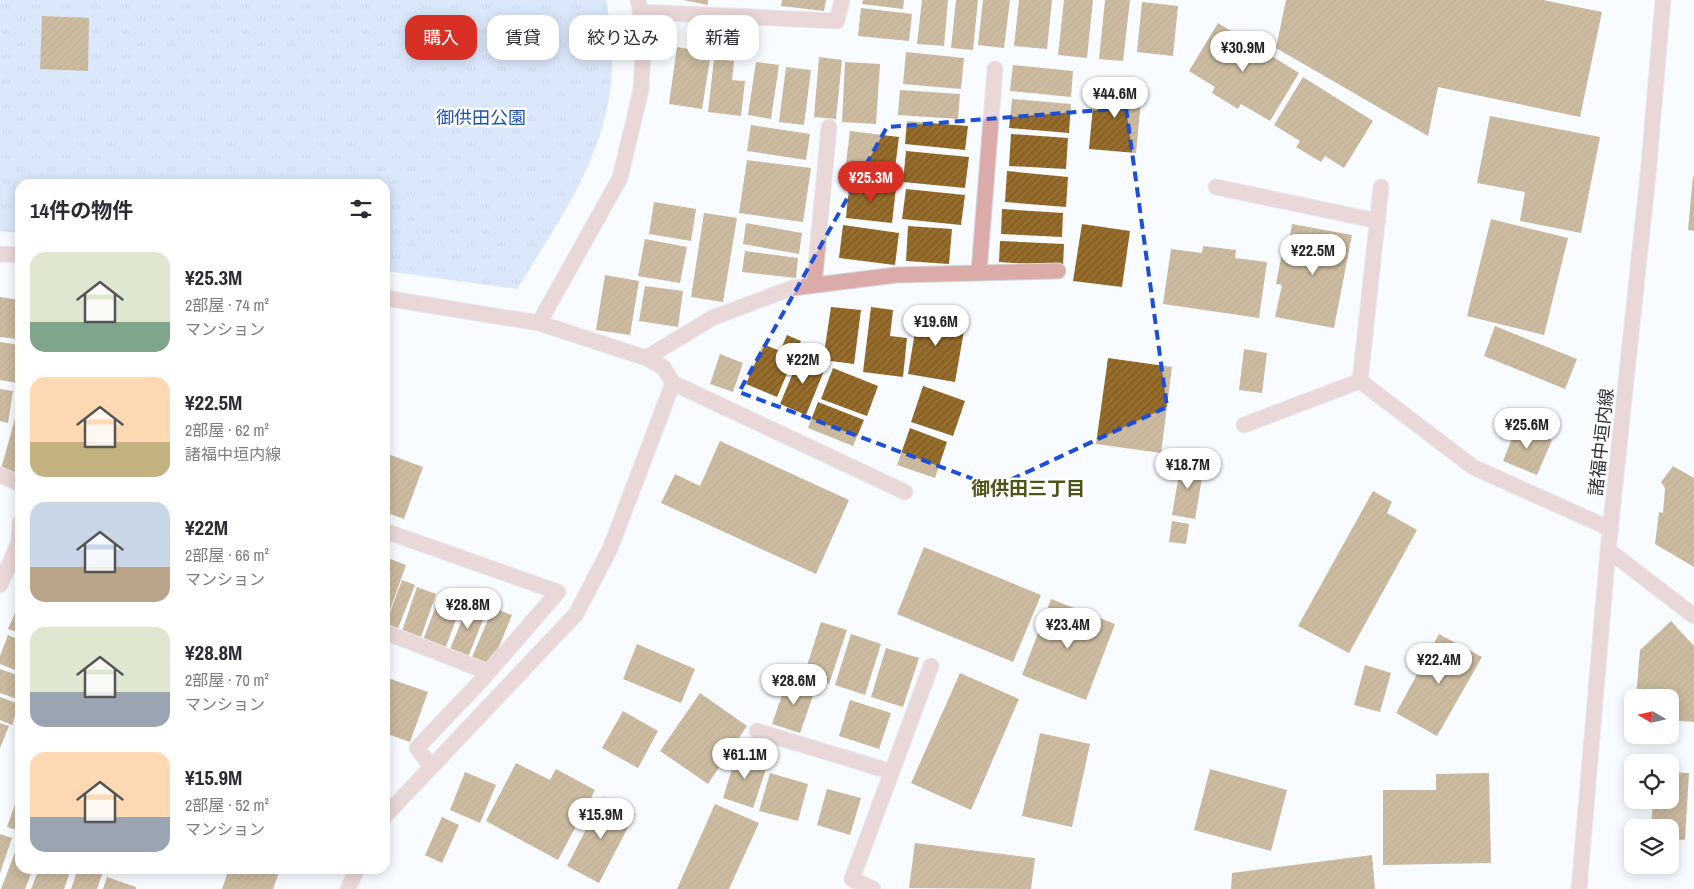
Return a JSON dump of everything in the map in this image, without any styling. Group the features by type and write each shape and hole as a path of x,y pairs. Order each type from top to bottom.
{"street":[{"path":"539,323 620,178 641,90 644,31 640,6 837,21 842,0"},
{"name":"諸福中垣内線","path":"1580,889 1608,550 1648,175 1663,0"},
{"path":"979,272 995,69"},
{"path":"814,285 829,127"},
{"path":"1216,187 1378,220"},
{"path":"1360,381 1381,187"},
{"path":"0,254 15,255"},
{"path":"646,358 712,318 792,288 896,275 1058,271"},
{"path":"390,299 539,323 646,358 663,367 673,383 905,492"},
{"path":"1360,381 1473,467 1611,529"},
{"path":"1244,425 1360,381"},
{"path":"390,809 576,614 610,549 673,383"},
{"path":"0,475 15,482"},
{"path":"390,533 558,592 488,672 417,748 431,766"},
{"path":"1608,550 1694,616"},
{"path":"0,585 15,551"},
{"path":"390,634 488,672"},
{"path":"874,889 852,879 931,666"},
{"path":"757,732 892,772"},
{"path":"348,889 355,874"}],"highlighted area":[{"path":"1126,108 1167,407 995,487 739,392 887,127"}],"green space":[{"name":"御供田公園","path":"0,0 606,0 608,15 569,15 569,60 612,60 611,83 605,119 578,187 517,289 390,272 390,179 15,179 15,232 0,231"}],"building":[{"path":"683,0 708,0 708,5"},
{"path":"782,0 826,0 824,11 781,6"},
{"path":"863,0 904,0 903,9 862,4"},
{"path":"922,0 948,0 944,46 917,44"},
{"path":"956,0 978,0 973,50 951,48"},
{"path":"983,0 1010,0 1004,48 978,45"},
{"path":"1019,0 1052,0 1047,49 1014,46"},
{"path":"1064,0 1093,0 1087,58 1058,55"},
{"path":"1105,0 1130,0 1123,61 1099,59"},
{"path":"1286,0 1543,0 1602,12 1580,117 1438,87 1428,136 1276,48"},
{"path":"1142,2 1178,6 1173,56 1137,52"},
{"path":"861,8 912,14 909,41 858,36"},
{"path":"42,16 89,18 88,71 40,69"},
{"path":"1218,23 1299,73 1270,121 1241,104 1238,109 1212,93 1215,87 1189,71"},
{"path":"677,47 687,49 687,60 710,60 702,109 669,104 675,60 677,60"},
{"path":"906,52 964,58 961,89 903,84"},
{"path":"819,57 842,60 836,119 814,117"},
{"path":"714,60 734,61 732,80 745,81 741,116 708,112"},
{"path":"756,62 779,65 771,119 748,115"},
{"path":"845,62 880,64 876,124 842,122"},
{"path":"1013,65 1073,71 1071,97 1010,91"},
{"path":"786,67 811,70 804,125 779,122"},
{"path":"1303,77 1373,121 1344,168 1325,156 1321,162 1296,147 1300,141 1274,125"},
{"path":"1095,85 1142,90 1136,153 1089,149"},
{"path":"900,90 960,94 958,119 898,115"},
{"path":"1012,99 1071,104 1069,133 1009,128"},
{"path":"1490,116 1600,137 1581,233 1520,221 1525,192 1477,183"},
{"path":"907,121 968,126 965,150 905,144"},
{"path":"751,125 810,134 806,160 747,151"},
{"path":"850,131 899,137 894,176 845,171"},
{"path":"1011,134 1068,138 1066,169 1009,166"},
{"path":"906,151 969,157 965,188 903,182"},
{"path":"747,160 811,168 803,222 739,213"},
{"path":"1007,171 1068,177 1066,207 1005,202"},
{"path":"1694,176 1694,231 1688,230"},
{"path":"849,184 896,188 892,223 846,218"},
{"path":"906,189 965,195 961,225 902,219"},
{"path":"654,202 696,209 691,241 649,234"},
{"path":"1002,209 1063,213 1062,237 1001,234"},
{"path":"704,213 737,218 723,302 691,297"},
{"path":"1491,219 1568,238 1544,335 1467,316"},
{"path":"746,223 802,233 799,254 743,244"},
{"path":"1082,224 1130,231 1122,287 1073,281"},
{"path":"1292,224 1352,235 1334,328 1275,317 1282,285 1276,284 1282,253 1287,254"},
{"path":"843,225 899,233 895,265 839,258"},
{"path":"908,226 952,229 949,264 906,261"},
{"path":"645,239 687,247 680,283 638,276"},
{"path":"1000,241 1064,244 1063,266 999,262"},
{"path":"1203,246 1236,250 1235,258 1267,262 1259,318 1163,304 1171,249 1202,253"},
{"path":"745,251 798,258 796,278 742,272"},
{"path":"605,275 639,281 630,335 596,330"},
{"path":"645,286 683,291 678,327 639,321"},
{"path":"0,297 15,299 15,339 0,337"},
{"path":"831,307 861,310 854,364 823,360"},
{"path":"871,307 893,310 890,336 907,338 903,377 863,372"},
{"path":"919,308 941,311 940,321 965,325 955,382 908,374"},
{"path":"1495,326 1577,359 1565,389 1484,356"},
{"path":"787,335 801,341 777,397 746,384 763,344 780,351"},
{"path":"0,342 15,344 15,382 0,380"},
{"path":"1244,349 1267,353 1262,393 1239,390"},
{"path":"720,354 743,363 733,392 710,384"},
{"path":"800,356 826,366 806,415 780,404"},
{"path":"1108,358 1172,367 1161,453 1096,444"},
{"path":"833,368 878,386 867,416 821,399"},
{"path":"923,386 965,401 953,436 911,422"},
{"path":"0,389 13,391 8,423 0,421"},
{"path":"818,402 864,420 853,446 808,428"},
{"path":"15,419 15,473 1,469"},
{"path":"1517,426 1552,440 1537,475 1503,461"},
{"path":"910,428 947,442 935,478 897,465"},
{"path":"720,441 849,500 816,574 661,503 675,474 700,486"},
{"path":"390,455 423,467 404,519 390,514"},
{"path":"1181,462 1204,466 1195,519 1172,515"},
{"path":"1673,466 1694,478 1694,567 1655,544 1659,512 1663,513 1665,488 1661,482"},
{"path":"1373,491 1392,502 1387,513 1417,530 1349,653 1298,626"},
{"path":"1172,521 1189,524 1186,544 1169,542"},
{"path":"924,547 1041,595 1013,662 897,614"},
{"path":"390,559 406,565 390,610"},
{"path":"402,580 415,585 397,631 390,628 390,612"},
{"path":"417,587 436,594 420,640 401,634"},
{"path":"441,593 463,601 445,649 423,640"},
{"path":"1051,599 1115,624 1086,700 1022,675"},
{"path":"469,603 487,610 468,657 450,649"},
{"path":"493,608 512,615 491,666 472,657"},
{"path":"15,613 15,631 8,629"},
{"path":"1671,621 1694,646 1694,722 1679,721 1679,689 1637,689 1640,650"},
{"path":"821,622 847,630 829,684 804,675"},
{"path":"851,634 881,644 865,695 835,685"},
{"path":"1439,634 1482,657 1437,736 1396,713"},
{"path":"8,635 15,638 15,670 0,664 0,656"},
{"path":"637,644 695,669 681,703 623,679"},
{"path":"886,648 919,658 903,707 871,697"},
{"path":"1365,665 1391,673 1380,712 1354,705"},
{"path":"0,669 15,674 15,698 0,693"},
{"path":"960,673 1019,699 971,810 911,783"},
{"path":"788,678 816,687 800,733 772,724"},
{"path":"390,679 428,692 410,742 390,735"},
{"path":"700,693 747,726 708,784 660,751"},
{"path":"0,697 15,703 15,716 12,725 0,720"},
{"path":"850,700 891,713 879,749 839,736"},
{"path":"623,711 658,731 638,768 602,748"},
{"path":"0,723 9,726 0,748"},
{"path":"1040,733 1090,744 1072,827 1022,816"},
{"path":"737,753 768,763 753,808 723,798"},
{"path":"516,763 550,780 556,769 595,790 558,860 486,821"},
{"path":"1210,769 1287,790 1271,851 1194,830"},
{"path":"465,772 496,785 480,823 450,810"},
{"path":"1679,772 1689,773 1685,840 1679,840 1679,819 1652,819 1652,809 1679,809"},
{"path":"770,773 808,784 798,821 759,811"},
{"path":"1489,773 1491,863 1383,865 1383,790 1436,790 1436,774"},
{"path":"827,789 861,798 850,835 817,825"},
{"path":"603,797 635,814 599,883 567,866"},
{"path":"15,804 15,829 7,827"},
{"path":"715,804 759,823 729,889 677,889"},
{"path":"442,817 459,825 442,863 425,855"},
{"path":"0,834 12,838 0,873"},
{"path":"915,843 1035,858 1031,889 909,888"},
{"path":"15,852 15,874 31,874 25,889 1,889"},
{"path":"1372,855 1375,889 1231,889 1232,873"},
{"path":"37,874 69,874 64,889 31,889"},
{"path":"76,874 102,874 97,889 71,889"},
{"path":"227,874 278,874 273,889 222,889"},
{"path":"107,877 136,887 136,889 103,889"}],"district":[{"name":"御供田三丁目","path":"1028,488"}]}
